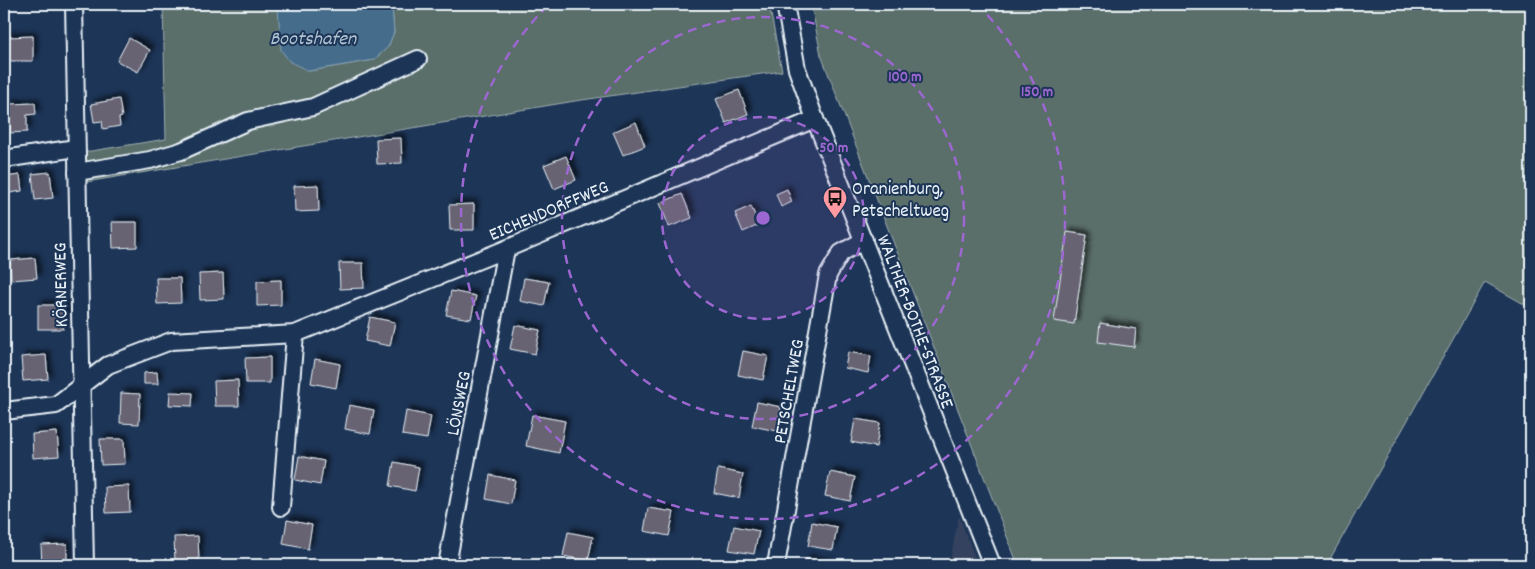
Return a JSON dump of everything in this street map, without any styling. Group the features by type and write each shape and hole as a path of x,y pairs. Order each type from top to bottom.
{"street":[{"name":"KÖRNERWEG","path":"74,4 85,565"},
{"name":"WALTHER-BOTHE-STRASSE","path":"784,4 797,69 815,119 992,565"},
{"path":"77,172 150,160 181,151 248,121 313,107 418,59"},
{"name":"EICHENDORFFWEG","path":"4,411 56,405 108,365 171,341 295,334 506,249 815,119"},
{"path":"4,159 76,148"},
{"name":"PETSCHELTWEG","path":"776,565 828,276 841,253 864,240"},
{"name":"LÖNSWEG","path":"447,565 506,249"},
{"path":"281,507 295,334"}],"shaded area":[{"path":"959,516 978,565 949,565"}],"green space":[{"path":"163,4 281,4 278,8 309,71 374,60 388,47 394,32 392,7 390,4 769,4 782,71 575,101 86,182 85,152 166,139"},
{"path":"811,4 1531,4 1531,308 1485,282 1330,559 1340,565 1018,565 821,55"}],"water":[{"name":"Bootshafen","path":"281,4 390,4 392,7 394,32 388,47 374,60 309,71 290,62 281,50 278,8"}],"building":[{"path":"33,36 33,61 8,61 7,37"},
{"path":"129,38 150,50 138,72 117,61"},
{"path":"739,90 748,114 726,123 716,99"},
{"path":"119,99 122,117 119,118 120,126 103,129 102,121 94,122 91,104"},
{"path":"35,103 36,114 27,115 27,132 10,133 9,104"},
{"path":"636,122 645,146 623,155 613,132"},
{"path":"401,138 402,163 377,164 376,139"},
{"path":"566,156 576,180 554,189 544,165"},
{"path":"50,172 53,198 35,200 32,174"},
{"path":"20,175 22,191 4,194 4,177"},
{"path":"318,185 319,211 295,212 294,186"},
{"path":"787,189 792,202 781,207 776,194"},
{"path":"682,194 692,218 669,227 660,203"},
{"path":"474,204 474,230 450,230 449,205"},
{"path":"751,206 759,225 743,232 735,213"},
{"path":"112,222 137,222 137,247 113,248"},
{"path":"1067,232 1087,235 1074,324 1054,321"},
{"path":"35,258 37,278 11,280 10,260"},
{"path":"339,263 363,263 364,288 340,289"},
{"path":"223,273 224,299 200,300 199,274"},
{"path":"156,278 180,278 181,303 157,304"},
{"path":"524,278 549,282 544,306 520,301"},
{"path":"281,280 281,305 257,306 257,281"},
{"path":"451,291 476,296 471,319 446,315"},
{"path":"38,305 63,305 63,329 38,329"},
{"path":"370,317 395,322 390,346 365,341"},
{"path":"1100,323 1136,329 1134,347 1098,342"},
{"path":"515,325 540,330 535,354 510,349"},
{"path":"743,351 768,356 763,380 738,375"},
{"path":"848,352 871,356 868,373 845,368"},
{"path":"46,355 48,379 23,381 21,357"},
{"path":"270,357 270,383 246,383 245,358"},
{"path":"315,359 340,364 336,388 311,383"},
{"path":"157,372 158,384 144,384 144,373"},
{"path":"238,380 239,406 215,406 214,381"},
{"path":"170,392 193,393 192,406 169,405"},
{"path":"121,393 140,394 139,424 120,423"},
{"path":"757,402 781,407 777,431 752,426"},
{"path":"349,405 374,410 370,434 345,429"},
{"path":"406,411 431,416 427,439 402,435"},
{"path":"532,415 565,421 559,453 526,446"},
{"path":"855,419 880,423 876,447 851,442"},
{"path":"57,432 59,456 33,458 32,434"},
{"path":"100,439 124,439 125,464 101,465"},
{"path":"299,456 324,461 320,485 295,480"},
{"path":"394,462 419,467 415,491 390,486"},
{"path":"718,469 743,474 739,498 714,493"},
{"path":"830,472 855,477 850,501 825,496"},
{"path":"490,475 515,480 511,504 486,499"},
{"path":"129,486 130,512 106,513 105,487"},
{"path":"648,508 674,512 669,536 644,531"},
{"path":"287,520 312,525 308,549 283,544"},
{"path":"812,522 837,527 833,550 808,546"},
{"path":"734,526 759,531 754,554 729,550"},
{"path":"568,532 593,537 588,561 563,556"},
{"path":"198,536 199,561 175,562 174,537"},
{"path":"67,544 67,565 42,565 41,545"},
{"path":"806,559 831,564 831,565 805,565"}],"place":[{"name":"Oranienburg, Petscheltweg","path":"835,219"}]}
